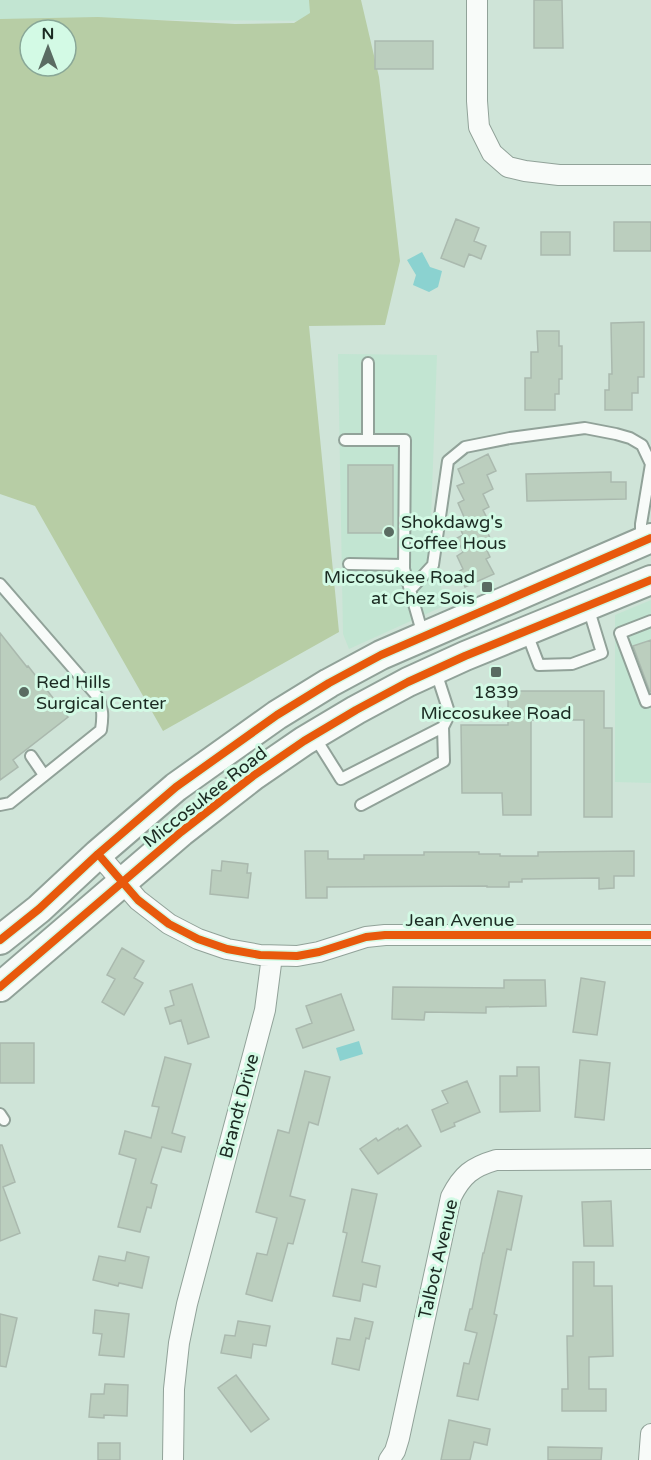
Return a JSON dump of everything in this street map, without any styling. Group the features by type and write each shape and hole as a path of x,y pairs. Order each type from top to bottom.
{"street":[{"path":"477,0 479,127 492,153 508,167 547,174 651,175"},
{"name":"Miccosukee Road","path":"0,940 39,909 98,854 176,787 277,715 381,655 646,541"},
{"name":"Miccosukee Road","path":"2,983 181,832 253,776 313,736 408,682 465,656 651,580"},
{"path":"423,636 435,670"},
{"path":"98,854 138,900 169,924 198,939 227,949 272,956"},
{"name":"Jean Avenue","path":"272,956 297,956 319,952 366,937 385,934 651,935"},
{"name":"Brandt Drive","path":"173,1460 174,1389 179,1344 187,1304 265,1010 272,956"},
{"name":"Talbot Avenue","path":"388,1460 395,1451 399,1438 451,1197 468,1172 496,1160 651,1159"},
{"path":"649,1460 651,1434"}],"lane":[{"path":"368,363 368,440"},
{"path":"410,591 433,565 448,461 465,447 510,438 585,428 630,438 642,446 651,464 641,524 646,541"},
{"path":"345,440 405,440 404,565 423,636"},
{"path":"349,564 404,565"},
{"path":"0,584 98,697 103,717 101,730 10,803 0,805"},
{"path":"526,631 539,665 572,664 602,654 587,606"},
{"path":"651,621 620,633 646,702 651,700"},
{"path":"361,806 444,761 443,727 448,709 435,670"},
{"path":"313,736 340,779 443,727"},
{"path":"31,756 44,775"}],"shaded area":[{"path":"0,0 341,0 341,21 0,19"},
{"path":"309,0 361,0 379,77 400,261 385,325 309,326 339,632 163,731 35,506 0,494 0,19 18,19 18,78 78,78 78,18 49,18 98,17 235,24 294,23 310,13"},
{"path":"338,354 437,355 430,546 446,605 349,649 343,634"},
{"path":"651,600 651,783 615,782 615,615"}],"water":[{"path":"422,252 430,267 442,271 438,287 429,292 413,285 416,275 407,260"},
{"path":"359,1041 363,1054 340,1061 336,1048"}],"building":[{"path":"534,0 562,0 563,48 534,48"},
{"path":"375,41 433,41 433,69 375,69"},
{"path":"456,219 479,228 474,241 486,246 481,259 469,254 464,267 441,258"},
{"path":"614,222 651,222 651,251 614,251"},
{"path":"541,232 570,232 570,255 541,255"},
{"path":"644,322 644,377 638,377 638,393 632,393 632,410 605,410 605,390 609,390 609,374 612,374 611,323"},
{"path":"537,331 559,331 559,346 562,346 562,379 559,379 559,394 555,394 555,410 525,410 525,378 531,378 531,352 538,352"},
{"path":"488,454 496,471 487,475 493,489 483,494 489,507 483,510 490,524 485,527 491,540 484,544 490,557 486,559 494,574 465,587 458,572 463,569 457,556 463,552 457,538 463,535 457,521 464,517 458,503 464,500 457,486 464,483 458,469"},
{"path":"348,465 393,465 393,533 348,533"},
{"path":"611,472 611,482 626,482 626,499 527,501 526,474"},
{"name":"Red Hills Surgical Center","path":"0,633 68,717 13,760 18,767 0,780"},
{"path":"651,640 651,692 650,692 633,646"},
{"path":"508,691 604,691 604,728 612,728 612,817 584,817 584,720 531,720 531,815 503,815 502,793 462,793 461,725 508,725"},
{"path":"305,851 328,851 328,859 364,859 364,855 424,855 424,852 479,852 479,854 500,854 500,856 538,856 538,852 634,851 634,876 614,876 614,888 599,889 599,878 522,879 522,882 509,882 509,887 327,887 327,898 306,898"},
{"path":"222,861 248,864 247,873 251,873 248,898 210,894 212,870 221,871"},
{"path":"122,948 144,961 134,978 143,983 124,1015 102,1002 115,979 107,975"},
{"path":"581,978 605,982 597,1035 573,1032"},
{"path":"504,980 545,980 546,1006 486,1007 486,1013 425,1012 424,1020 392,1019 393,987 504,988"},
{"path":"192,984 209,1037 188,1044 181,1020 170,1024 165,1008 174,1005 170,991"},
{"path":"341,994 354,1030 303,1048 296,1029 312,1023 306,1006"},
{"path":"0,1043 34,1043 34,1083 0,1083"},
{"path":"165,1057 191,1064 172,1133 185,1137 181,1152 162,1147 151,1183 157,1185 151,1208 147,1207 140,1232 118,1227 136,1159 119,1154 125,1131 151,1138 159,1107 152,1106"},
{"path":"580,1060 610,1063 604,1120 575,1117"},
{"path":"517,1067 539,1067 540,1111 500,1112 500,1076 517,1076"},
{"path":"305,1071 330,1077 318,1125 309,1122 290,1196 305,1200 293,1244 288,1243 272,1301 246,1294 257,1253 267,1255 277,1218 256,1212 278,1130 289,1133"},
{"path":"467,1081 480,1112 454,1123 455,1126 441,1132 432,1110 448,1103 442,1091"},
{"path":"407,1125 421,1146 378,1174 360,1149 376,1138 378,1141"},
{"path":"0,1145 2,1145 15,1182 3,1187 20,1233 0,1241"},
{"path":"352,1189 377,1194 362,1262 380,1266 376,1287 363,1284 360,1301 333,1296 347,1233 343,1232"},
{"path":"498,1191 522,1196 511,1250 507,1249 494,1314 497,1315 478,1400 457,1396 464,1363 469,1364 477,1333 465,1330 470,1309 472,1309"},
{"path":"611,1201 613,1246 584,1246 582,1202"},
{"path":"127,1252 149,1257 142,1288 119,1283 118,1286 93,1280 99,1256 125,1261"},
{"path":"573,1262 594,1262 594,1286 612,1286 613,1356 589,1357 589,1389 606,1389 606,1411 562,1411 562,1389 568,1389 567,1336 573,1336"},
{"path":"95,1310 129,1314 124,1357 99,1355 102,1334 93,1333"},
{"path":"0,1314 17,1318 6,1367 0,1366"},
{"path":"355,1318 373,1322 369,1339 366,1338 359,1370 332,1364 337,1338 350,1340"},
{"path":"238,1321 270,1326 266,1346 253,1344 251,1358 221,1353 225,1335 235,1336"},
{"path":"236,1375 269,1419 251,1432 218,1388"},
{"path":"105,1384 128,1385 127,1416 89,1417 91,1394 104,1394"},
{"path":"449,1420 490,1429 487,1445 474,1442 470,1460 441,1460"},
{"path":"98,1443 120,1443 120,1460 98,1460"},
{"path":"548,1447 602,1448 601,1460 548,1460"}],"cycle path":[{"path":"0,940 39,909 98,854 176,787 277,715 381,655 651,538"},
{"path":"0,987 181,832 253,776 304,741 408,682 465,656 651,580"},
{"path":"98,854 138,900 169,924 198,939 227,949 260,955 297,956 319,952 366,937 385,935 651,935"}],"place":[{"name":"Shokdawg's Coffee Hous","path":"389,532"},
{"name":"Miccosukee Road at Chez Sois","path":"487,587"},
{"name":"1839 Miccosukee Road","path":"496,672"},
{"name":"Red Hills Surgical Center","path":"24,692"}]}
